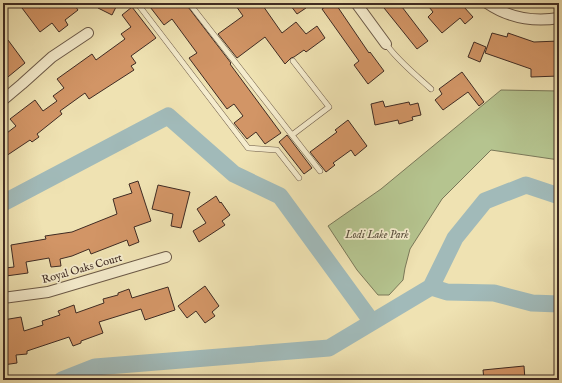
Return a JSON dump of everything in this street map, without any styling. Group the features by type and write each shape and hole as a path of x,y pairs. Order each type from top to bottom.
{"street":[{"path":"356,3 386,44"},
{"path":"488,3 496,9 533,20 544,21 559,18"},
{"path":"3,100 52,58 88,33"},
{"name":"Royal Oaks Court","path":"3,298 48,292 166,257"}],"lane":[{"path":"137,3 248,148 277,150 299,178"},
{"path":"189,3 320,171"},
{"path":"386,44 405,67 431,89"},
{"path":"292,135 328,108 293,61"}],"green space":[{"name":"Lodi Lake Park","path":"501,90 559,91 559,160 491,150 442,199 410,249 403,280 389,295 378,295 357,270 328,226 381,189"}],"building":[{"path":"28,3 35,3 39,8 46,3 73,3 78,10 65,20 68,25 59,32 52,23 40,32 22,8"},
{"path":"100,3 118,3 112,15 98,8"},
{"path":"147,3 185,3 231,63 230,64 281,133 265,144 256,132 247,139 234,123 243,116 234,104 227,109 189,58 197,53 172,19 164,25"},
{"path":"234,3 261,3 282,33 296,22 306,34 317,26 325,38 306,52 304,50 291,58 285,64 265,37 237,58 218,34 243,16"},
{"path":"296,3 303,3 306,8 297,14 291,6"},
{"path":"331,3 335,3 369,53 370,52 384,71 368,84 354,65 359,61 322,9"},
{"path":"380,3 399,3 428,41 417,49"},
{"path":"426,3 468,3 464,7 473,17 465,24 460,18 442,33 428,17 433,12"},
{"path":"132,7 156,38 131,56 136,63 131,66 134,70 89,99 85,93 60,111 62,114 37,134 39,137 32,142 30,140 3,158 3,136 16,126 10,119 35,100 43,111 57,101 53,96 64,88 57,79 92,54 96,60 125,39 121,34 131,27 122,15"},
{"path":"492,33 507,37 508,33 534,42 559,41 559,76 531,77 531,69 485,53"},
{"path":"8,40 25,63 3,81 3,44"},
{"path":"474,42 486,47 480,62 468,57"},
{"path":"462,72 484,102 479,106 468,92 443,110 435,100 442,94 439,89"},
{"path":"383,101 385,107 409,102 410,105 418,103 421,115 412,117 413,120 399,124 398,120 375,125 371,104"},
{"path":"348,120 367,146 355,156 351,150 333,163 335,165 326,172 310,152 337,132 335,130"},
{"path":"287,135 312,168 304,174 279,142"},
{"path":"138,181 151,221 134,227 139,242 129,246 127,240 91,254 89,249 60,259 61,266 51,267 49,258 26,262 28,273 6,276 5,268 14,267 11,245 46,239 45,236 72,232 117,214 113,199 132,193 129,184"},
{"path":"158,185 190,192 181,228 171,226 173,214 152,209"},
{"path":"216,196 230,215 222,221 225,225 199,242 193,231 206,223 197,209"},
{"path":"205,286 219,306 212,312 215,316 205,323 196,311 187,318 178,306"},
{"path":"168,287 175,310 145,320 141,309 99,322 103,333 81,341 81,343 73,346 69,337 27,351 27,354 16,355 17,363 3,365 3,320 21,317 24,331 43,325 42,321 60,315 58,311 74,305 76,313 104,303 103,299 118,295 118,293 129,289 132,298"},
{"path":"524,366 525,380 484,380 483,370"}],"waterway":[{"path":"3,203 168,116 234,174 280,196 372,322"},
{"path":"559,196 526,185 485,201 455,238 431,287 447,292 494,293 532,303 559,304"},
{"path":"62,380 95,367 329,348 431,287"}]}
